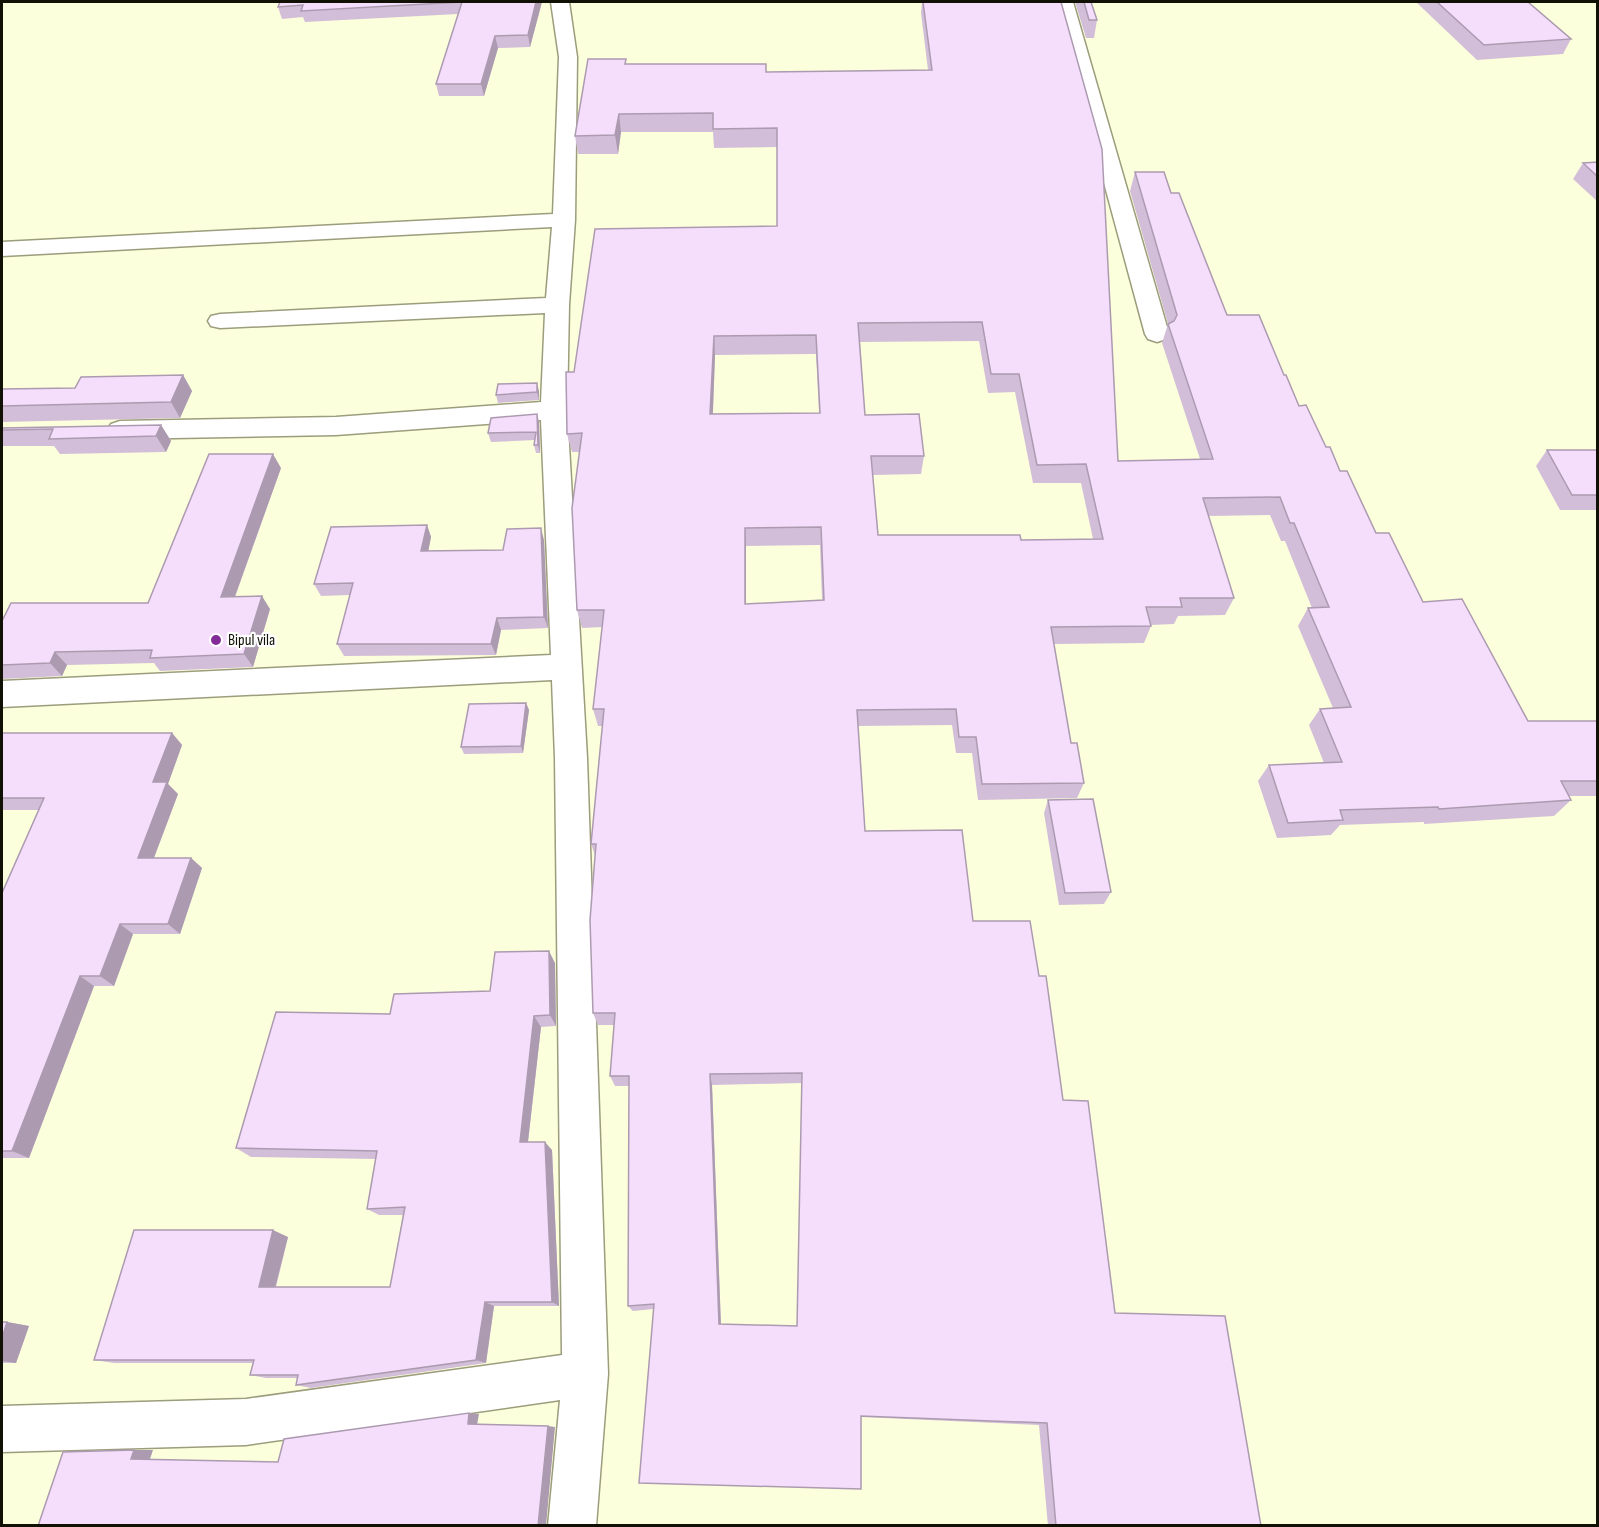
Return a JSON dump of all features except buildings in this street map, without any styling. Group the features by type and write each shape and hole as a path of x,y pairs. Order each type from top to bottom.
{"street":[{"path":"561,2 568,57 564,220 557,305 554,410 571,758 585,1374 572,1526"},
{"path":"1064,2 1157,334"},
{"path":"2,249 564,220"},
{"path":"220,321 557,305"},
{"path":"97,431 336,426 554,410"},
{"path":"2,694 566,667"},
{"path":"2,1430 246,1422 585,1374"}],"place":[{"name":"Bipul vila","path":"216,640"}]}
